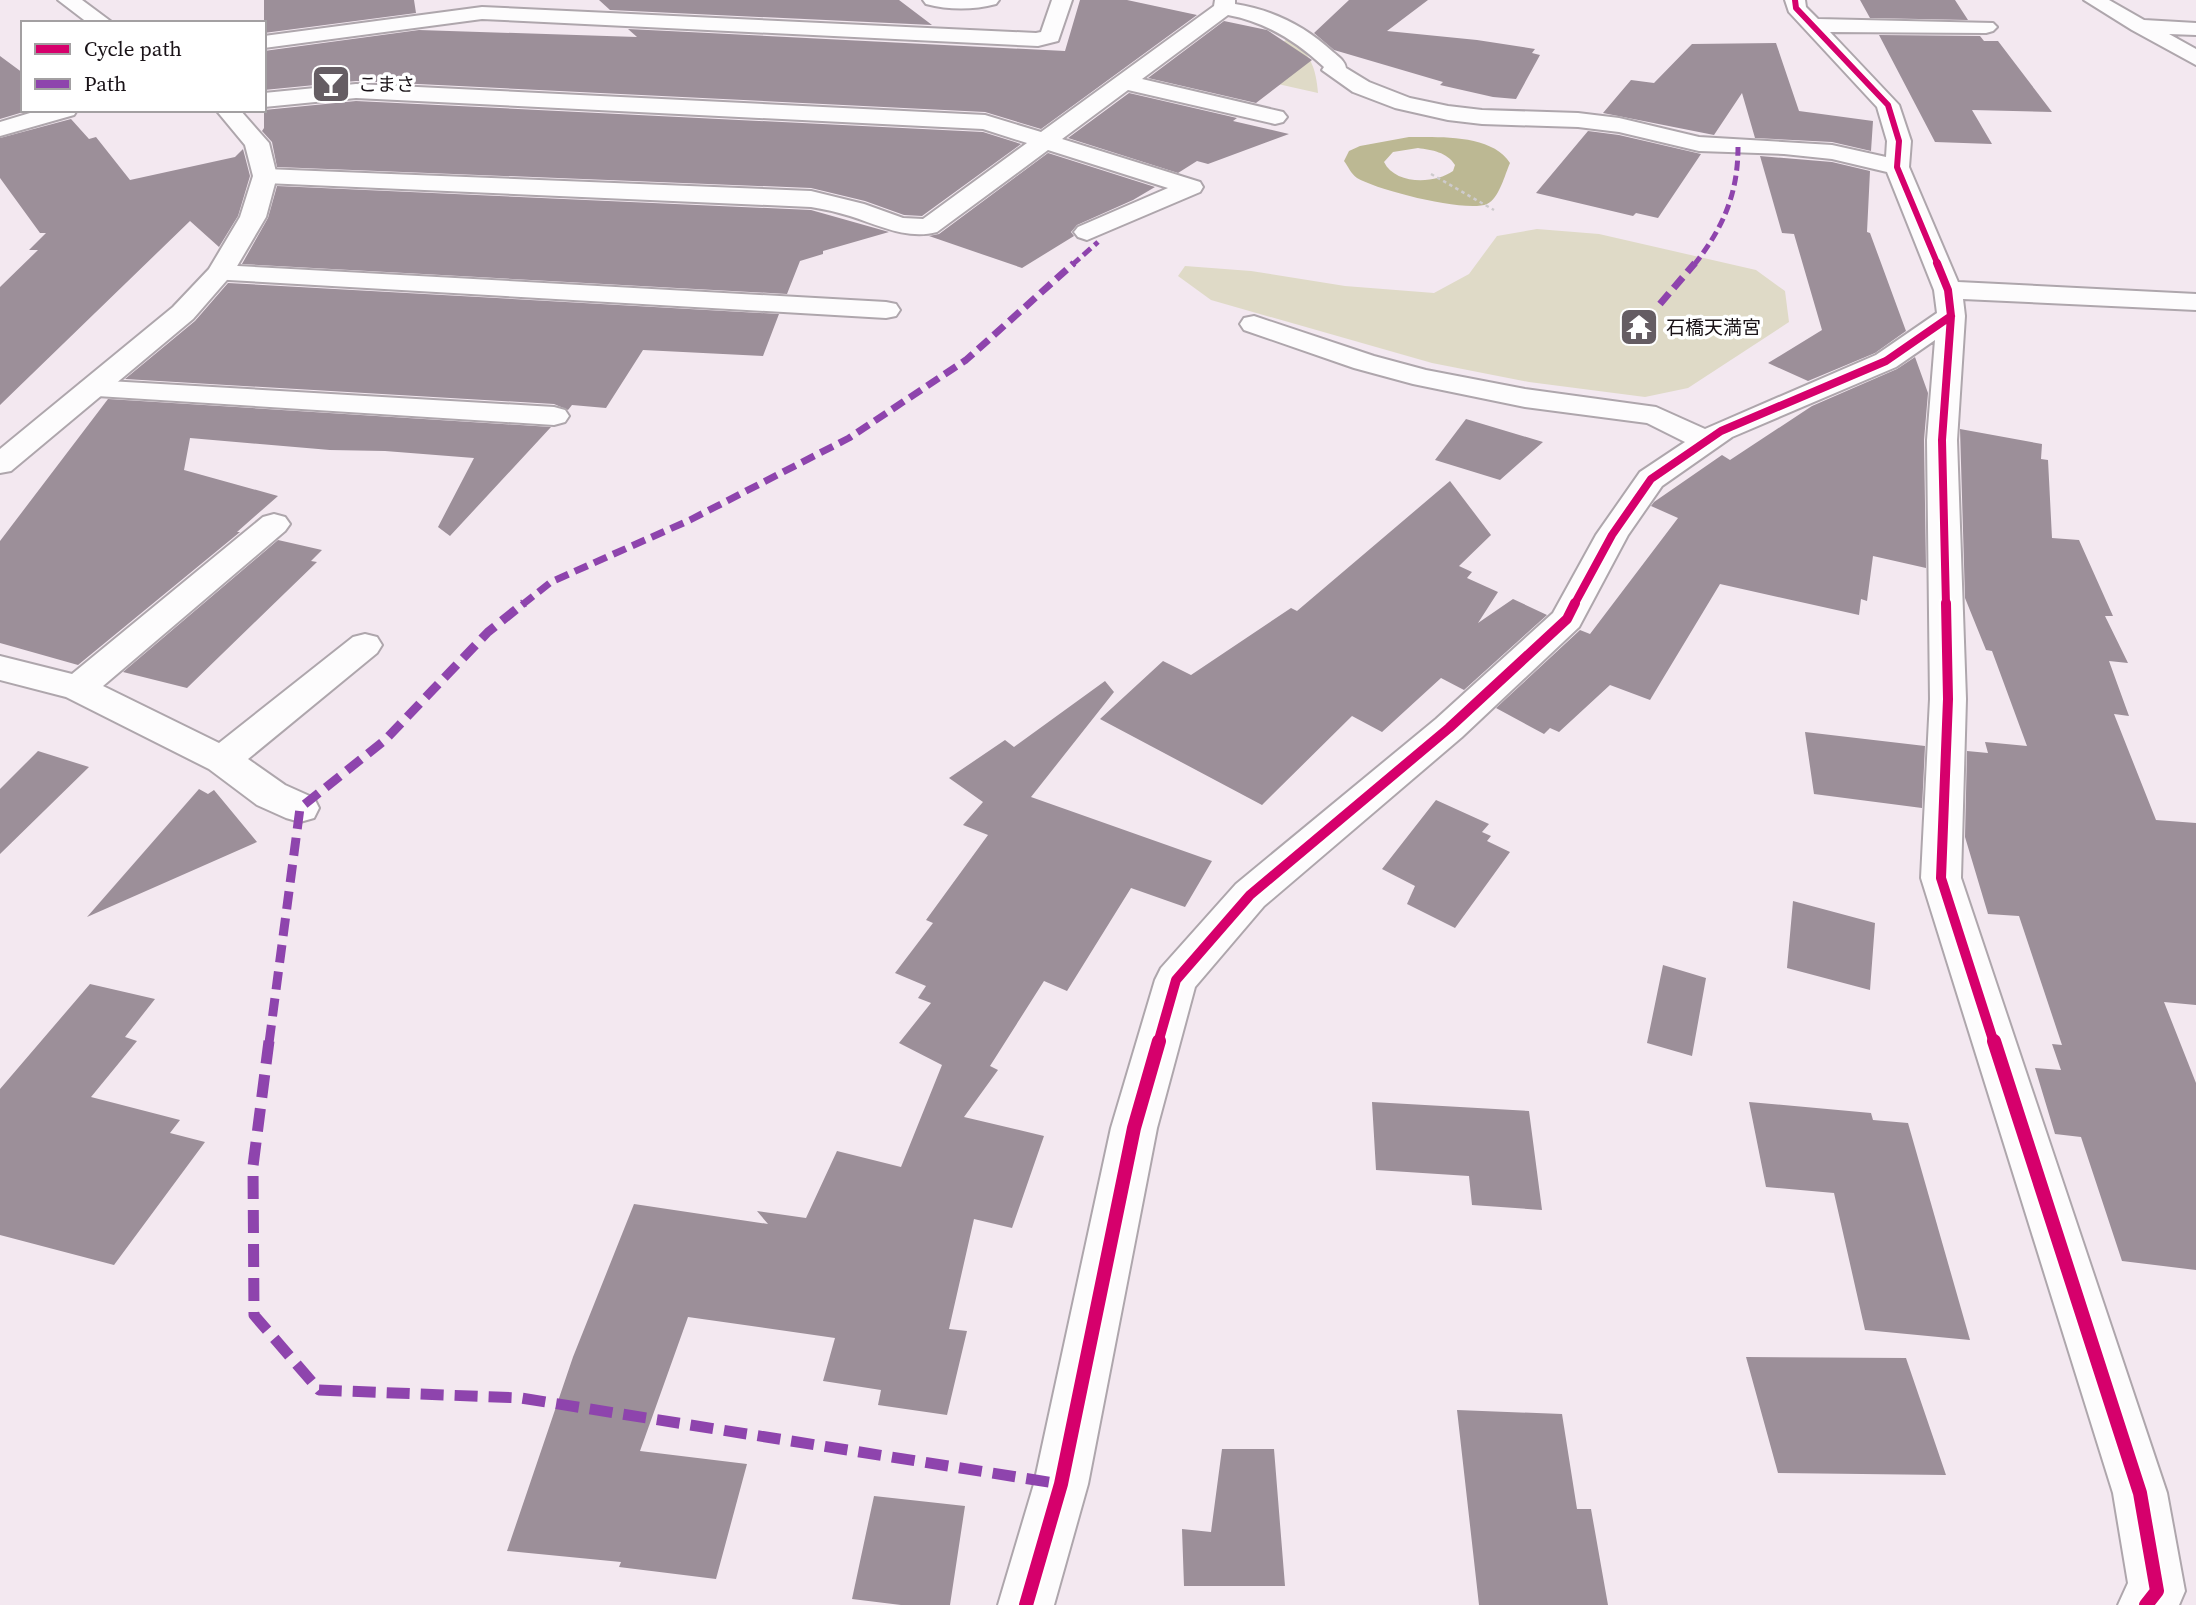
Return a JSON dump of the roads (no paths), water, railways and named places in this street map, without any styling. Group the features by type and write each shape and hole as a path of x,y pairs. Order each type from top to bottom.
{"street":[{"path":"68,0 100,21"},
{"path":"706,0 732,23"},
{"path":"933,0 949,3 989,0"},
{"path":"266,42 477,6 1038,40 1050,36 1062,0"},
{"path":"2094,0 2196,58"},
{"path":"265,176 811,199 855,209 900,225 928,227 1124,82 1224,4 1297,32 1336,66 1333,70 1361,87 1403,103 1482,117 1578,120 1619,125 1699,144 1784,146 1832,152 1897,167"},
{"path":"1803,13 1888,105 1899,141 1897,167 1950,303 1942,440 1948,699 1941,877 2140,1493 2157,1591 2146,1605"},
{"path":"1803,13 1986,27"},
{"path":"2139,26 2196,29"},
{"path":"1124,82 1275,117"},
{"path":"266,100 356,91 985,122 1191,187 1087,232"},
{"path":"0,129 59,112"},
{"path":"0,464 183,313 220,273 253,216 265,176 257,143 229,112"},
{"path":"220,273 886,310"},
{"path":"1026,1605 1061,1485 1134,1128 1176,980 1250,895 1449,729 1567,619 1612,535 1651,479 1721,431 1886,361 1950,303 2196,302"},
{"path":"1254,324 1364,362 1423,378 1525,398 1656,416 1706,441"},
{"path":"91,389 554,416"},
{"path":"78,688 274,524"},
{"path":"222,760 365,645"},
{"path":"0,668 78,688 222,760 271,795 300,808"}],"place":[{"name":"こまさ","path":"331,84"},
{"name":"石橋天満宮","path":"1639,327"}]}
